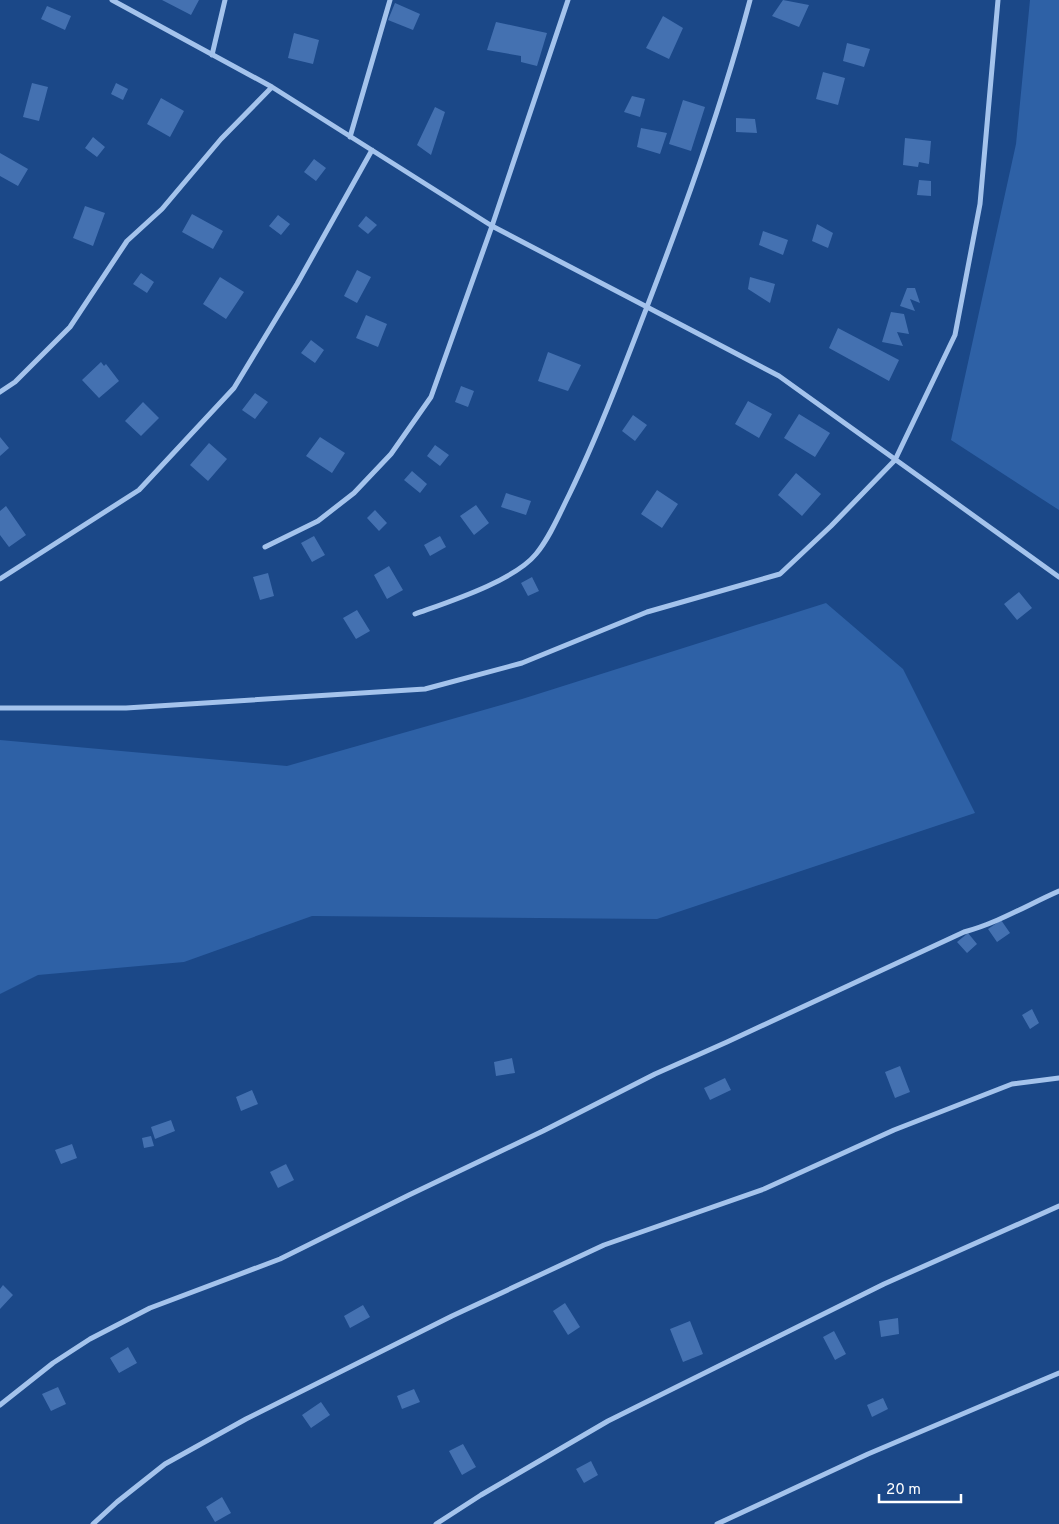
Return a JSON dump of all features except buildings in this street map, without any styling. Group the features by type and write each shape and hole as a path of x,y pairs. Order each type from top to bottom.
{"street":[{"path":"112,0 272,87 492,226 779,376 1059,577"},
{"path":"212,55 225,0"},
{"path":"350,137 390,0"},
{"path":"265,547 318,521 354,493 391,454 431,397 492,226 568,0"},
{"path":"415,614 481,589 513,573 535,556 554,527 595,442 675,234 732,67 750,0"},
{"path":"0,708 126,708 425,689 522,663 647,612 780,574 831,526 895,460 955,335 980,204 998,0"},
{"path":"0,392 15,382 70,327 127,241 162,209 221,139 272,87"},
{"path":"0,578 139,490 234,388 297,284 372,150"},
{"path":"0,1405 53,1362 90,1339 150,1308 280,1260 655,1074 964,932 1008,916 1059,891"},
{"path":"93,1524 116,1502 165,1464 246,1419 452,1316 604,1245 764,1189 894,1130 1012,1084 1059,1078"},
{"path":"436,1524 481,1495 608,1421 884,1284 1059,1206"},
{"path":"718,1524 868,1454 1059,1373"}],"shaded area":[{"path":"1030,0 1059,0 1059,510 951,440 1016,144"},
{"path":"826,603 903,669 975,813 657,919 312,916 184,962 38,975 0,994 0,740 287,766 522,699"}]}
